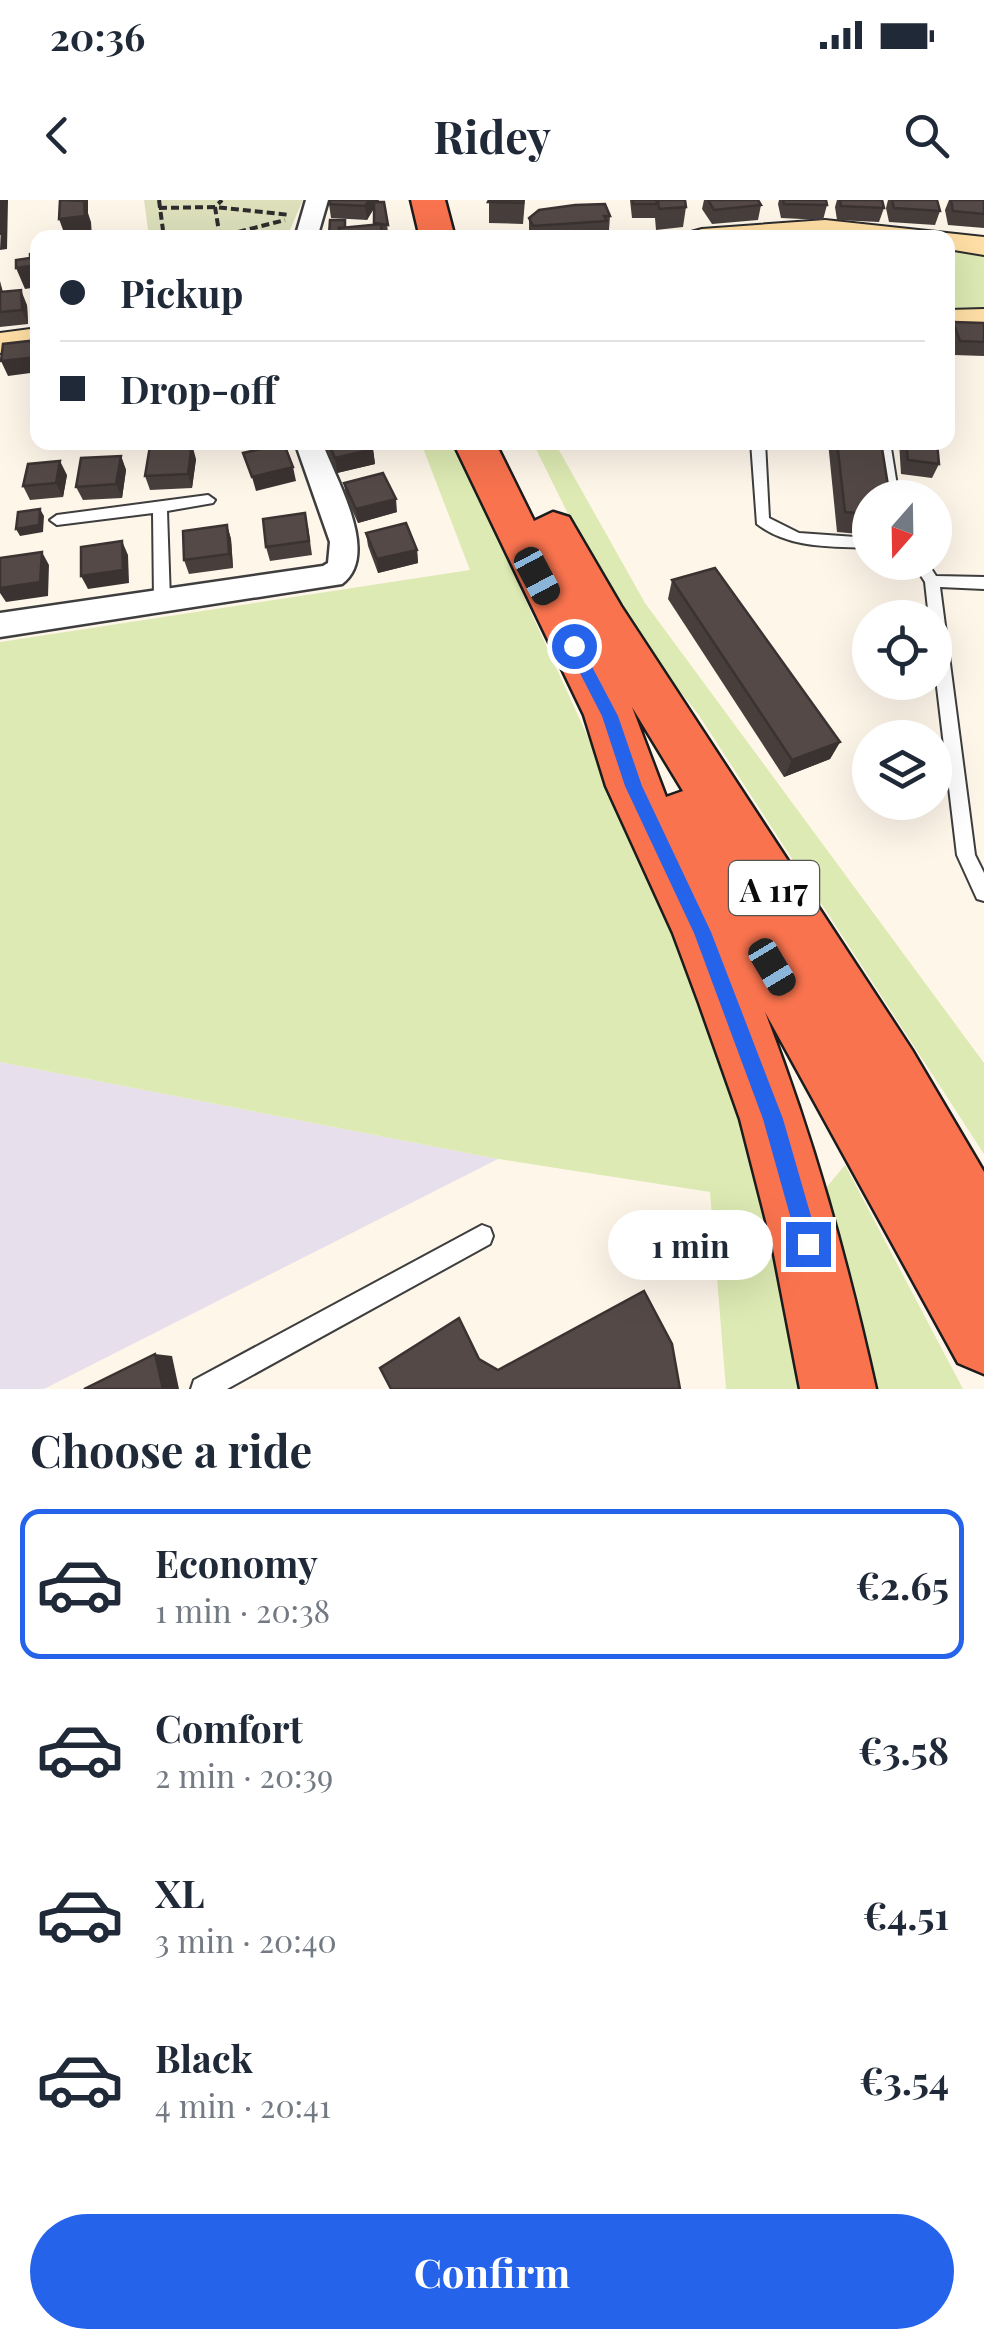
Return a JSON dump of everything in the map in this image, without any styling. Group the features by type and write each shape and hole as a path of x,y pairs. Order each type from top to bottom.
{"highway":[{"path":"403,200 409,230"},
{"path":"428,200 436,230"},
{"path":"478,450 537,576 610,716 634,786 702,932 773,1119 808,1244 838,1389"},
{"name":"A 117","path":"510,450 604,619 888,1073"},
{"path":"610,716 659,776 848,1094 984,1337"},
{"path":"888,1073 984,1189"},
{"path":"888,1073 984,1240"}],"street":[{"path":"955,241 984,246"},
{"path":"955,320 984,319"},
{"path":"0,342 30,339"},
{"path":"0,625 332,576 342,568 344,542 311,450"}],"lane":[{"path":"758,450 762,520 791,537 852,542"},
{"path":"885,450 889,480"},
{"path":"57,520 208,500"},
{"path":"160,507 162,600"},
{"path":"984,583 932,580 966,855 984,893"},
{"path":"202,1389 482,1236"}],"path":[{"path":"159,200 163,230"},
{"path":"217,230 215,208 222,200"},
{"path":"255,211 262,200"},
{"path":"159,208 215,208 305,217"},
{"path":"247,230 305,217"}],"shaded area":[{"path":"0,1062 498,1159 44,1389 0,1389"}],"green space":[{"path":"144,200 303,200 290,230 148,230"},
{"path":"955,245 984,251 984,315 955,315"},
{"path":"424,450 457,450 677,933 776,1220 797,1389 726,1389 710,1192 498,1159 0,1062 0,642 470,570"},
{"path":"536,450 559,450 645,603 984,1063 984,1154 698,714 616,611"},
{"path":"845,1165 963,1389 878,1389 825,1189"}],"building":[{"path":"60,200 84,201 85,216 59,219"},
{"path":"331,200 369,200 365,206 329,204"},
{"path":"523,200 523,203 488,202"},
{"path":"633,200 656,200 657,204 633,204"},
{"path":"658,200 685,200 686,207 659,209"},
{"path":"708,200 758,200 761,205 714,210"},
{"path":"783,200 826,200 827,205 784,204"},
{"path":"840,200 882,200 884,208 841,206"},
{"path":"892,200 937,200 940,211 894,208"},
{"path":"951,200 984,200 984,214 953,211"},
{"path":"374,202 384,202 388,225 374,223"},
{"path":"605,204 610,216 604,216 607,221 533,226 529,218 539,210"},
{"path":"330,220 345,220 345,228 329,230"},
{"path":"381,224 381,230 339,230"},
{"path":"30,258 30,266 16,268 16,260"},
{"path":"21,290 22,310 0,312 0,292"},
{"path":"955,322 984,323 984,342 960,341"},
{"path":"30,341 30,358 1,361 3,344"},
{"path":"149,450 191,450 188,474 145,476"},
{"path":"286,450 293,467 252,477 243,453"},
{"path":"332,450 369,450 335,458"},
{"path":"838,450 882,450 887,480 852,480 852,513 845,512"},
{"path":"907,450 938,450 939,464 908,460"},
{"path":"121,456 116,484 76,487 81,458"},
{"path":"60,461 56,483 23,486 28,464"},
{"path":"383,473 396,499 356,509 344,483"},
{"path":"40,509 39,525 16,529 18,512"},
{"path":"305,513 309,541 266,547 263,519"},
{"path":"406,523 417,550 377,559 366,533"},
{"path":"227,525 229,554 184,560 183,531"},
{"path":"122,541 123,570 81,576 81,547"},
{"path":"42,552 40,582 0,588 0,558"},
{"path":"715,568 840,742 792,760 672,580"},
{"path":"644,1291 672,1344 680,1389 391,1389 380,1368 459,1318 479,1359 498,1370"},
{"path":"155,1354 163,1389 84,1389"}],"route":[{"path":"574,646 610,716 634,786 730,1002 773,1119 808,1244"}]}
